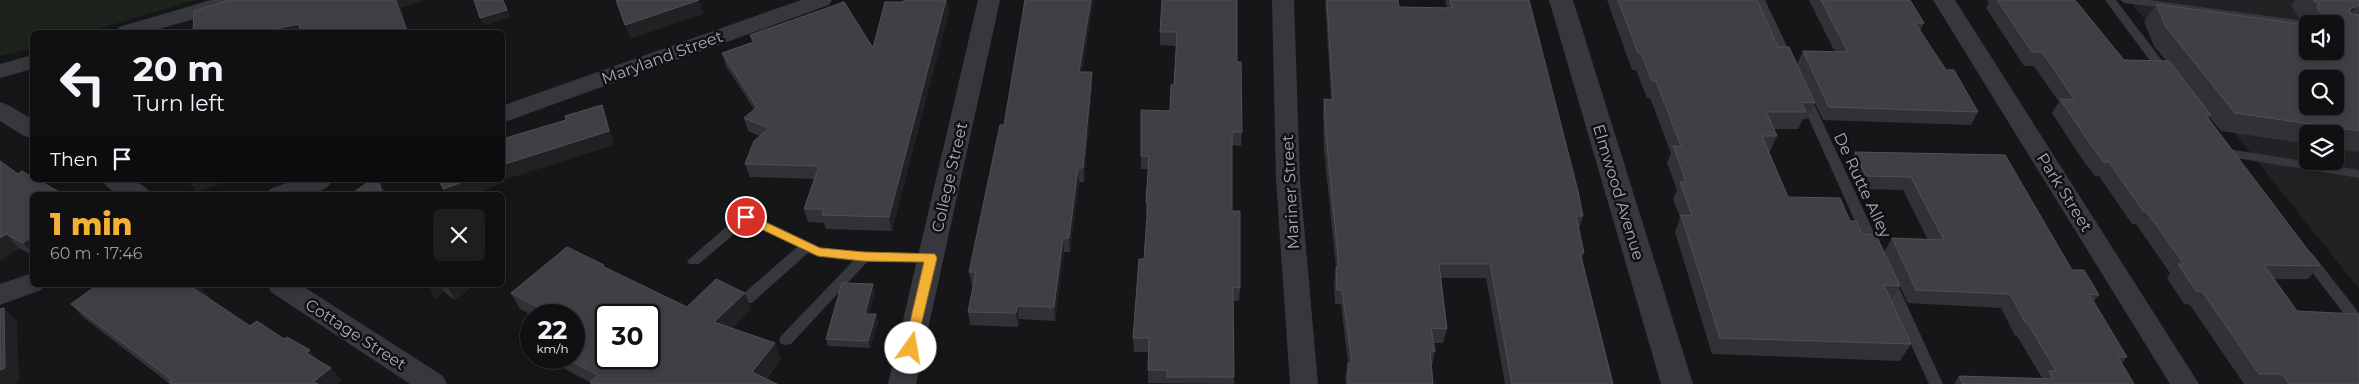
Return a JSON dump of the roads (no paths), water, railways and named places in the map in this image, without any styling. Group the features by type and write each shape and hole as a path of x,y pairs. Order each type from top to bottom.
{"street":[{"path":"135,30 234,0"},
{"name":"Maryland Street","path":"505,114 821,0"},
{"name":"College Street","path":"902,384 989,0"},
{"name":"Mariner Street","path":"1283,0 1288,180 1304,384"},
{"name":"Elmwood Avenue","path":"1561,0 1677,384"},
{"name":"Park Street","path":"1944,0 2185,384"},
{"path":"0,72 30,63"},
{"path":"0,110 30,129"},
{"path":"117,182 134,192"},
{"path":"287,192 315,182"},
{"path":"0,295 30,284"},
{"name":"Cottage Street","path":"283,287 433,384"}],"lane":[{"name":"De Rutte Alley","path":"1760,0 1936,384"},
{"path":"2110,0 2177,87"},
{"path":"2125,0 2298,23"},
{"path":"2219,142 2238,166"},
{"path":"2228,153 2359,174"},
{"path":"694,261 746,217 818,252 864,257 931,258"},
{"path":"747,299 806,247"},
{"path":"2300,247 2359,323"},
{"path":"786,340 864,257"}]}
